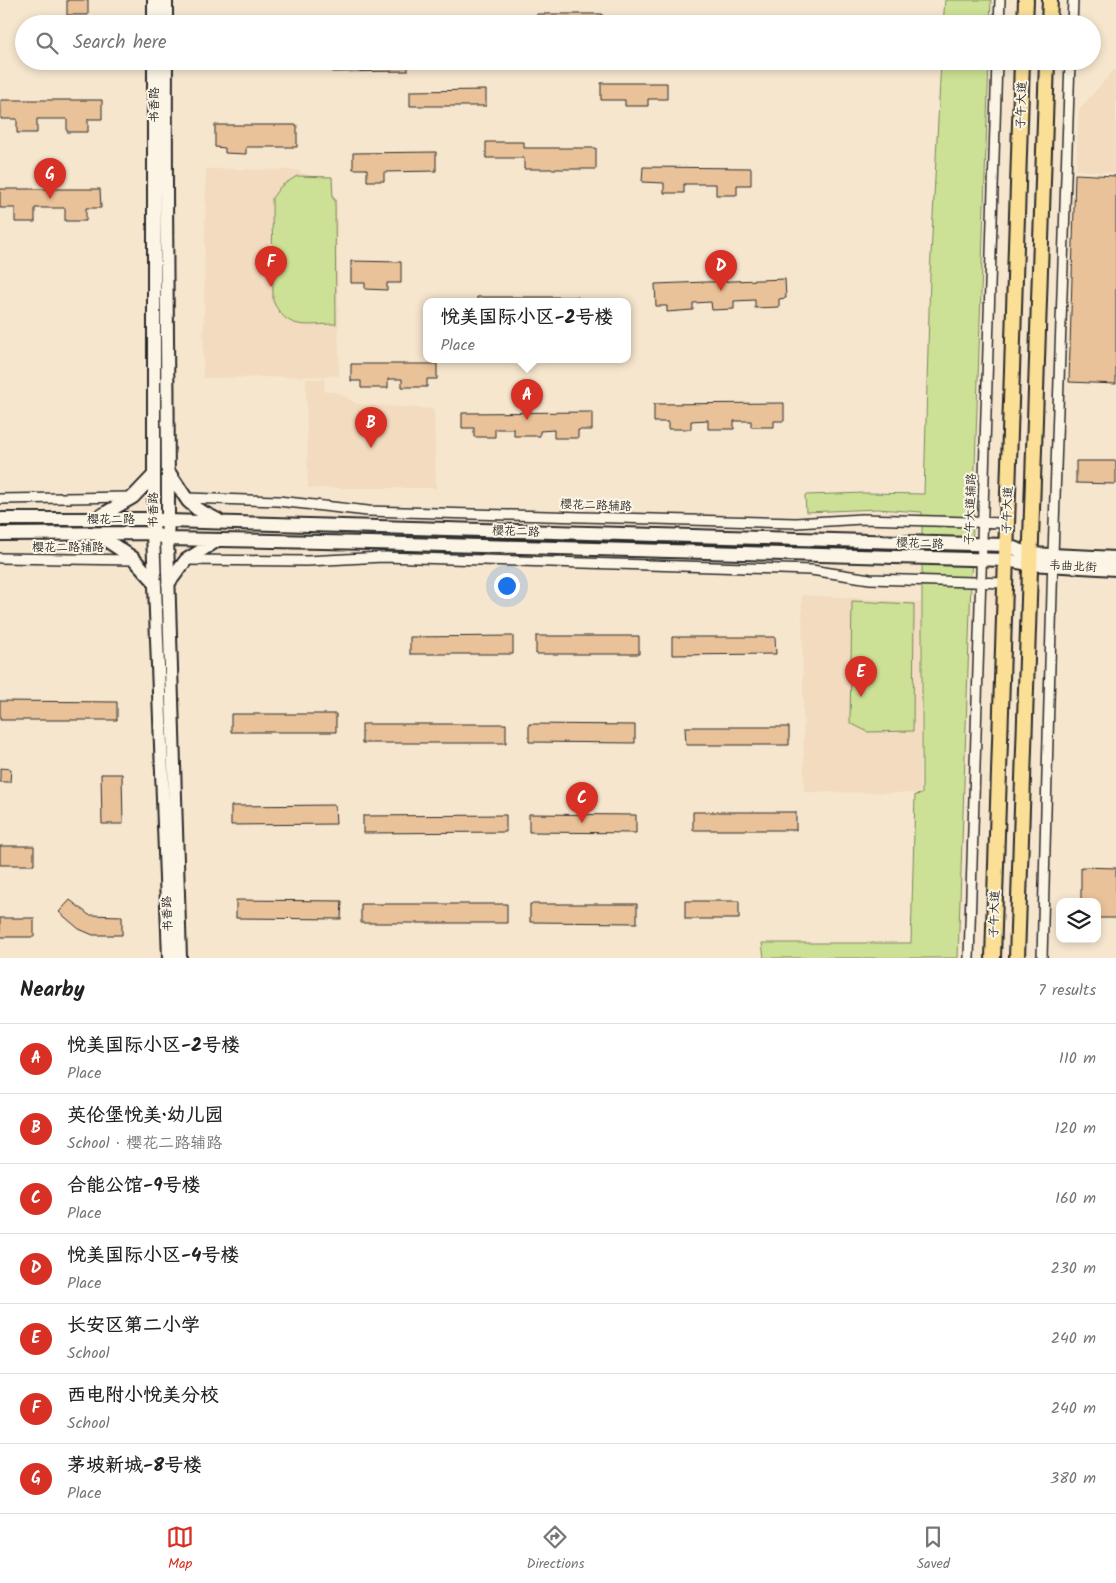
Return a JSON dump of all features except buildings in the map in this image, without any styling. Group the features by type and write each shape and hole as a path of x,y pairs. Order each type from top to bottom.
{"main road":[{"path":"154,0 154,15"},
{"path":"166,0 166,15"},
{"path":"1025,15 1026,0"},
{"path":"1049,15 1050,0"},
{"name":"书香路","path":"154,70 153,533 169,958"},
{"name":"书香路","path":"166,70 165,265 168,341 168,521 166,539 180,958"},
{"name":"子午大道","path":"993,958 1022,70"},
{"name":"子午大道","path":"1017,958 1047,70"},
{"path":"168,470 186,498 197,510 223,523"},
{"path":"95,519 133,497 154,475"},
{"name":"樱花二路","path":"0,519 154,519 223,523 982,544 1005,545 1030,559"},
{"name":"樱花二路","path":"0,534 153,533 166,539 371,542 981,560 1030,559"},
{"path":"97,534 135,560 154,581"},
{"path":"168,584 186,560 218,540"},
{"name":"韦曲北街","path":"1030,559 1116,558"},
{"name":"韦曲北街","path":"1053,560 1116,569"}],"street":[{"path":"999,15 1000,0"},
{"path":"1072,15 1073,0"},
{"name":"子午大道辅路","path":"969,958 996,70"},
{"path":"1042,958 1070,70"},
{"path":"0,499 133,497"},
{"name":"樱花二路辅路","path":"186,498 278,501 378,511 796,523 862,519 1006,523"},
{"name":"樱花二路辅路","path":"0,558 135,560"},
{"path":"186,560 307,561 393,558 811,570 870,580 1006,583"}],"shaded area":[{"path":"1116,70 1116,173 1076,170 1079,110"},
{"path":"206,169 296,170 309,176 333,176 333,198 337,198 339,376 203,378"},
{"path":"306,379 324,379 325,392 336,392 357,404 434,409 436,488 308,488"},
{"path":"802,595 921,602 920,793 804,792"}],"green space":[{"path":"945,0 991,0 990,15 944,15"},
{"path":"941,70 989,70 958,958 764,958 762,943 911,943 915,795 922,794 922,512 877,509 806,512 805,495 924,494 930,275"},
{"path":"297,176 332,177 333,199 335,199 336,324 307,325 292,322 285,318 273,301 272,198 281,186"},
{"path":"852,601 914,604 913,731 868,732 850,723"}],"place":[{"name":"茅坡新城-8号楼","path":"50,199"},
{"name":"西电附小悦美分校","path":"271,287"},
{"name":"悦美国际小区-4号楼","path":"721,291"},
{"name":"悦美国际小区-2号楼","path":"527,420"},
{"name":"英伦堡悦美·幼儿园","path":"371,448"},
{"name":"长安区第二小学","path":"861,697"},
{"name":"合能公馆-9号楼","path":"582,823"}]}
